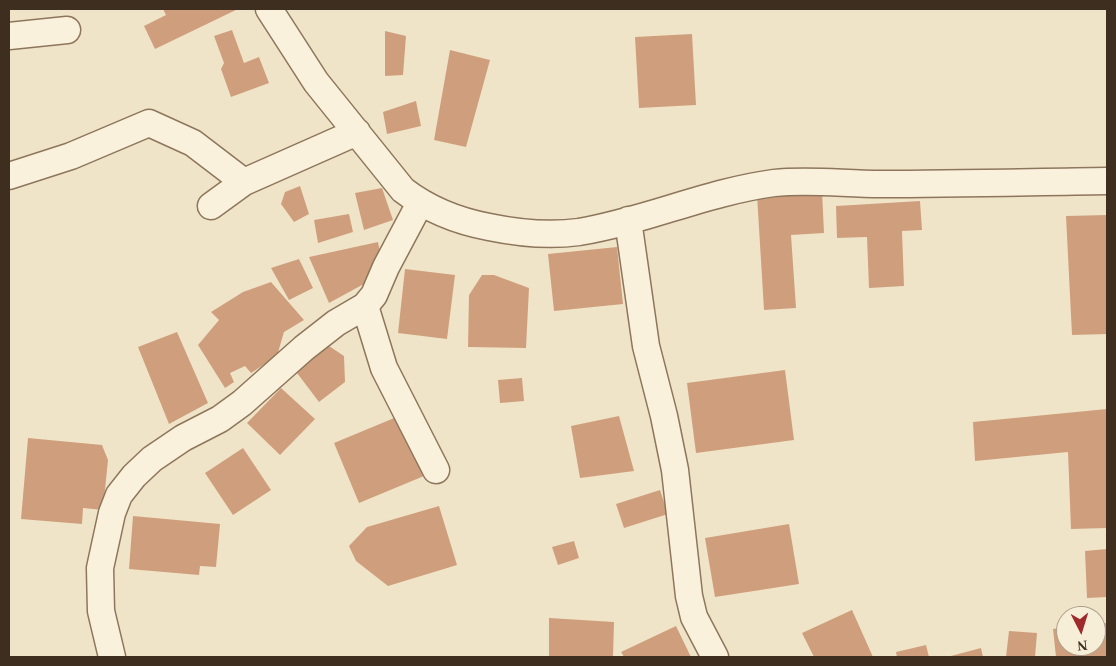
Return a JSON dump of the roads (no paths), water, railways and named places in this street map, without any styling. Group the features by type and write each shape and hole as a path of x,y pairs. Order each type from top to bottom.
{"street":[{"path":"269,9 316,82 403,190 420,203 451,218 479,226 506,231 534,233 579,232 723,194 774,183 947,184 1107,181"},
{"path":"9,36 67,30"},
{"path":"9,176 71,156 149,123 193,143 244,182"},
{"path":"211,206 244,182 357,132"},
{"path":"112,657 101,611 100,568 112,513 119,495 152,458 183,438 227,414 329,328 365,306 374,295 386,267 420,203"},
{"path":"628,220 646,346 664,416 675,470 689,596 694,617 715,657"},
{"path":"365,306 384,368 436,470"}]}
